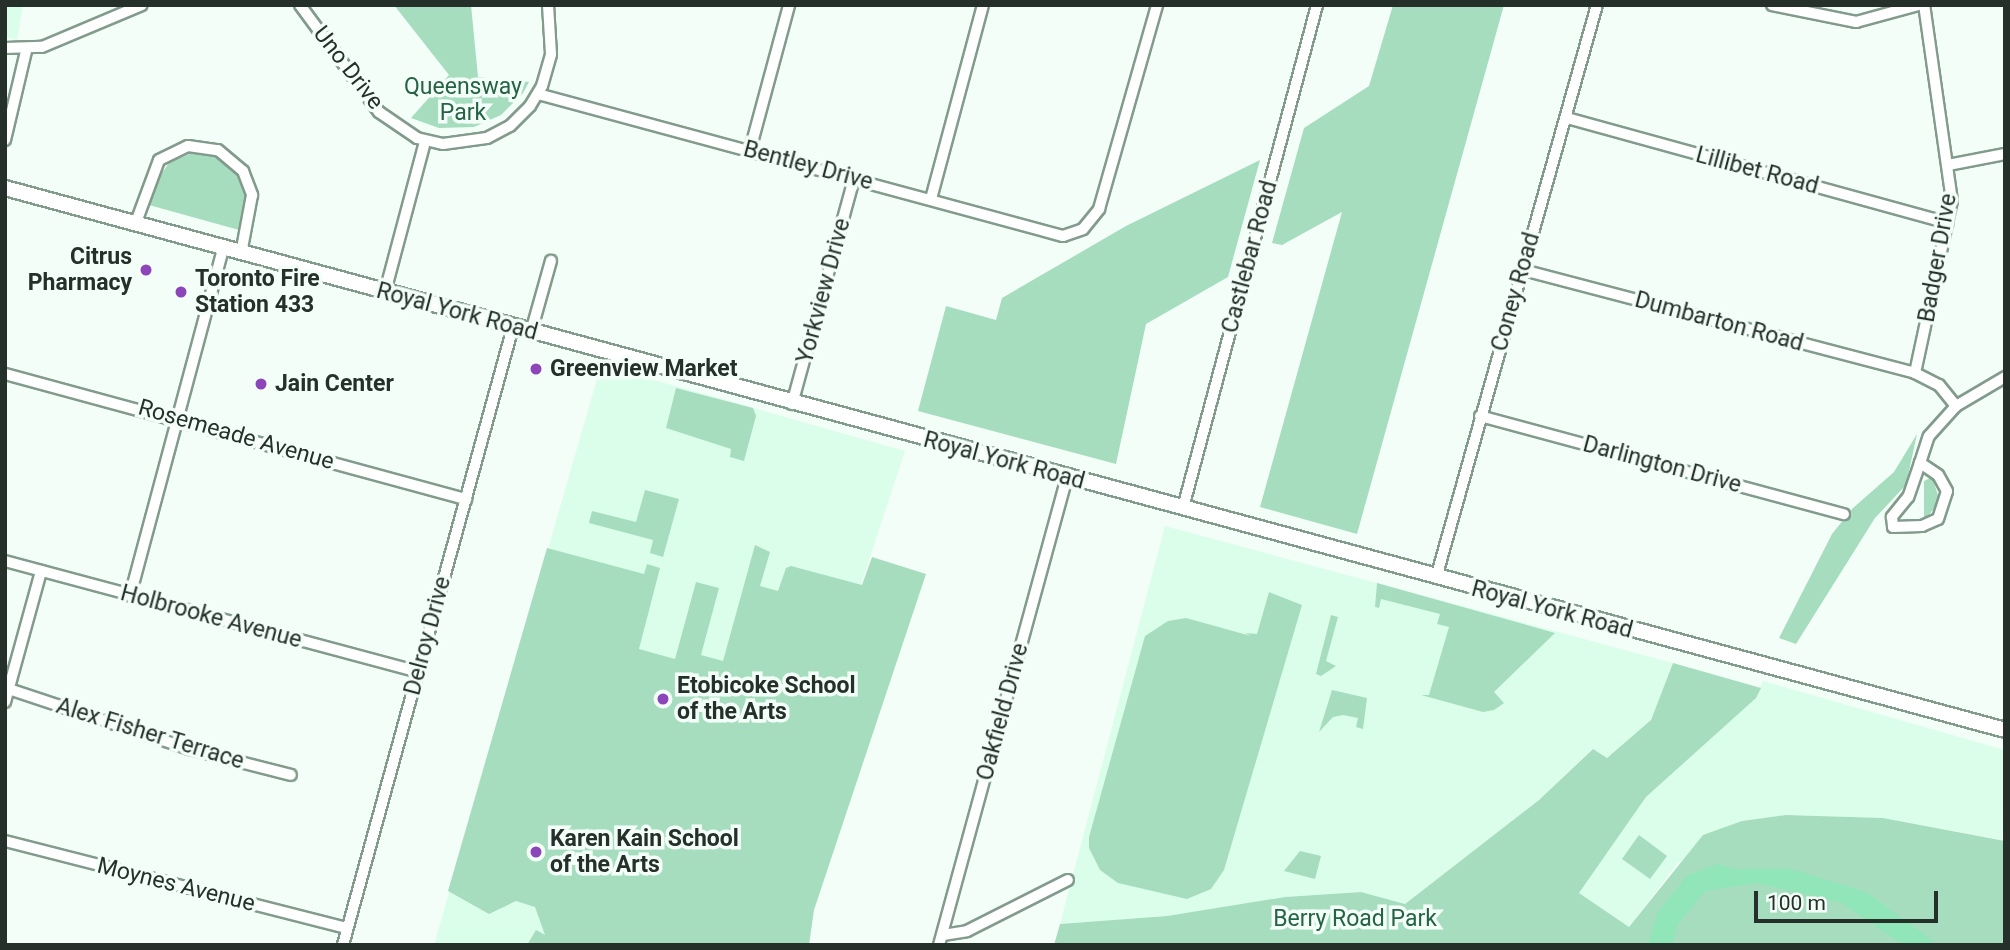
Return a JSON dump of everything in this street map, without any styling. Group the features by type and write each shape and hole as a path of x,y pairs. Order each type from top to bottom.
{"main road":[{"name":"Royal York Road","path":"5,188 792,404 2005,730"}],"street":[{"path":"5,48 26,51 142,5"},
{"name":"Uno Drive","path":"300,5 379,112 425,142"},
{"path":"386,292 425,142 452,145 487,138 518,120 538,94 551,54 548,5"},
{"path":"750,150 789,5"},
{"path":"930,199 983,5"},
{"name":"Bentley Drive","path":"538,94 930,199 1055,237 1076,233 1091,222 1102,201 1157,5"},
{"name":"Castlebar Road","path":"1182,509 1317,5"},
{"name":"Coney Road","path":"1436,578 1597,5"},
{"path":"1772,5 1845,22 1918,5"},
{"name":"Badger Drive","path":"1915,373 1953,196 1924,5"},
{"path":"5,139 26,51"},
{"name":"Lillibet Road","path":"1567,118 1948,223"},
{"path":"135,225 159,160 188,146 218,150 243,171 252,195 242,254"},
{"path":"1948,165 2005,154"},
{"name":"Yorkview Drive","path":"792,404 854,179"},
{"path":"130,596 223,248"},
{"path":"531,332 551,261"},
{"name":"Dumbarton Road","path":"1523,270 1915,373"},
{"name":"Delroy Drive","path":"343,945 513,327"},
{"path":"1915,373 1933,381 1956,406"},
{"name":"Rosemeade Avenue","path":"5,374 178,418 466,499"},
{"path":"1920,463 1944,482 1944,510 1930,524 1894,527 1892,517 1908,497 1929,436 1956,406 2005,377"},
{"name":"Darlington Drive","path":"1480,416 1844,514"},
{"name":"Oakfield Drive","path":"941,940 1067,478"},
{"name":"Holbrooke Avenue","path":"5,561 418,672"},
{"path":"5,702 41,571"},
{"name":"Alex Fisher Terrace","path":"9,689 189,750 291,775"},
{"name":"Moynes Avenue","path":"5,841 347,928"},
{"path":"941,940 967,931 1068,880"}],"shaded area":[{"path":"5,5 23,5 17,40 5,37"},
{"name":"Etobicoke School of the Arts","path":"601,365 905,451 760,891 702,945 434,945"},
{"path":"1165,526 1673,663 1651,720 1607,758 1592,749 1539,800 1405,904 1361,892 1285,897 1167,916 1060,924"},
{"path":"1763,681 2005,750 2002,840 1883,818 1786,815 1742,821 1677,864 1629,927 1579,893 1646,797 1755,698"},
{"path":"1718,864 1734,869 1791,869 1866,892 1933,941 1928,944 1939,945 1904,945 1840,902 1756,883 1705,891 1678,924 1672,945 1648,945 1658,912 1688,875"}],"green space":[{"name":"Queensway Park","path":"394,5 471,5 478,77 529,82 523,93 501,115 474,127 439,128 411,118 449,75"},
{"path":"1393,5 1504,5 1357,534 1260,507 1342,212 1282,245 1272,243 1304,128 1369,86"},
{"path":"205,153 225,161 240,178 246,199 239,230 149,205 156,181 169,163 190,154"},
{"path":"1260,160 1228,277 1146,324 1116,464 918,411 946,306 996,320 1002,298 1126,226"},
{"path":"676,388 753,408 756,416 744,461 730,457 731,449 666,428"},
{"path":"1917,434 1906,485 1875,518 1796,644 1779,638 1832,534 1853,508 1894,472"},
{"path":"1932,477 1940,501 1924,521 1924,481"},
{"path":"645,490 679,499 663,557 650,553 653,540 589,523 592,511 636,522"},
{"path":"755,545 770,552 760,586 778,591 786,568 791,566 862,585 872,557 926,574 814,910 809,945 527,945 536,930 545,935 535,907 516,901 489,914 448,891 547,548 644,574 647,564 660,568 639,649 675,659 696,582 719,588 701,655 723,661"},
{"path":"1377,583 1555,633 1494,692 1504,703 1494,710 1483,712 1421,695 1429,695 1449,627 1437,624 1440,614 1381,599 1379,608 1375,607"},
{"path":"1269,592 1302,605 1224,870 1211,889 1187,899 1118,883 1100,870 1089,848 1089,837 1145,636 1168,621 1186,618 1251,636 1245,633 1257,634"},
{"path":"1331,615 1338,617 1326,661 1336,666 1321,676 1316,674"},
{"name":"Berry Road Park","path":"1673,663 1761,688 1756,698 1646,797 1579,893 1629,927 1703,835 1742,821 1786,815 1883,818 2005,841 2005,945 1054,945 1060,924 1167,916 1285,897 1361,892 1405,904 1539,800 1593,749 1607,758 1651,720"},
{"path":"1332,690 1367,698 1363,729 1356,727 1358,718 1343,715 1333,717 1319,732"},
{"path":"1639,835 1667,856 1650,879 1622,859"},
{"path":"1300,851 1321,856 1315,879 1284,871"}],"place":[{"name":"Citrus Pharmacy","path":"146,270"},
{"name":"Toronto Fire Station 433","path":"181,292"},
{"name":"Greenview Market","path":"536,369"},
{"name":"Jain Center","path":"261,384"},
{"name":"Etobicoke School of the Arts","path":"663,699"},
{"name":"Karen Kain School of the Arts","path":"536,852"}]}
